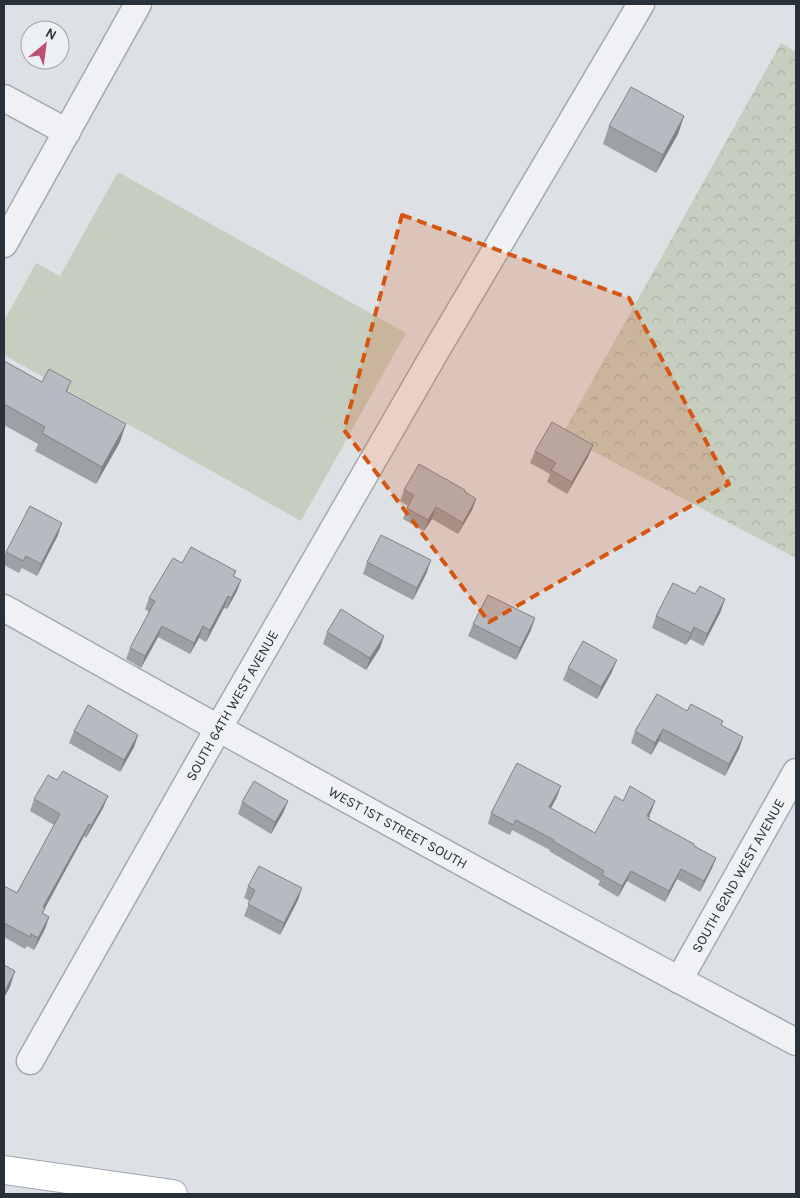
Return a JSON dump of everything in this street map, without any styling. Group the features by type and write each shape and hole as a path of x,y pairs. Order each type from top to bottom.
{"main road":[{"path":"4,1170 173,1194"}],"street":[{"path":"4,244 138,4"},
{"name":"SOUTH 64TH WEST AVENUE","path":"30,1061 218,729 436,351 641,4"},
{"path":"4,98 67,132"},
{"name":"WEST 1ST STREET SOUTH","path":"4,608 218,729 796,1042"},
{"name":"SOUTH 62ND WEST AVENUE","path":"679,980 796,772"}],"highlighted area":[{"path":"402,215 629,298 729,484 489,622 344,430"}],"green space":[{"path":"781,43 796,52 796,558 562,435"},
{"path":"118,172 406,333 301,521 4,355 4,321 36,263 60,276"}],"building":[{"path":"631,87 684,116 663,155 609,126"},
{"path":"4,361 42,382 49,369 71,381 66,391 126,424 102,467 42,433 45,427 4,404"},
{"path":"552,422 593,445 572,482 551,470 556,463 535,451"},
{"path":"419,464 465,490 476,499 463,523 436,507 428,520 407,508 414,495 404,490"},
{"path":"30,506 62,523 41,564 26,556 23,561 6,552"},
{"path":"381,535 431,560 417,588 367,562"},
{"path":"191,547 236,571 233,576 241,580 231,598 228,596 210,630 203,626 194,643 162,626 145,656 130,648 155,601 149,598 173,558 182,563"},
{"path":"673,583 695,594 700,586 725,599 707,634 694,627 691,633 656,616"},
{"path":"488,595 535,618 520,648 473,624"},
{"path":"341,609 384,636 370,658 327,632"},
{"path":"583,641 617,660 601,687 568,668"},
{"path":"657,694 687,711 691,704 723,721 721,725 743,737 729,764 663,729 655,743 635,731"},
{"path":"88,705 138,735 124,760 74,731"},
{"path":"517,763 561,786 549,807 595,833 615,796 623,801 630,786 655,801 647,816 650,817 648,819 716,858 704,881 681,869 669,891 631,871 622,886 602,875 604,871 554,840 516,820 513,825 491,813"},
{"path":"63,771 108,796 91,826 89,824 43,907 45,908 42,913 49,917 38,938 31,934 30,937 4,923 4,886 17,893 60,814 34,799 48,775 57,780"},
{"path":"254,781 288,801 275,822 242,802"},
{"path":"259,866 302,888 284,923 248,904 255,890 248,886"},
{"path":"4,965 15,971 4,993"}]}
